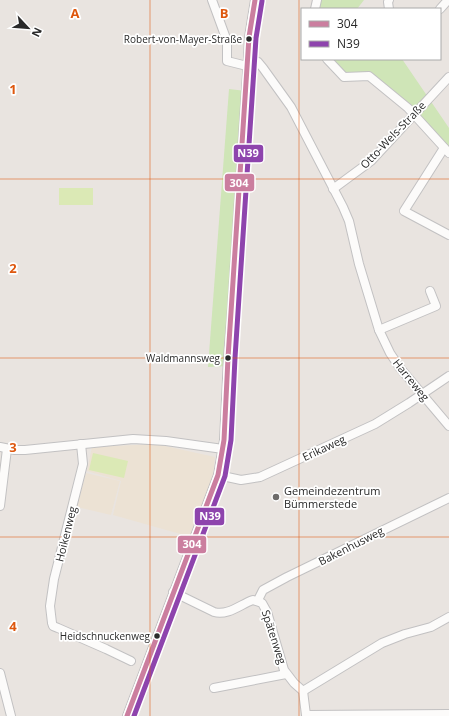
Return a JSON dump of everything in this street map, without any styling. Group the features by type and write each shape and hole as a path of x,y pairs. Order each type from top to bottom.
{"street":[{"path":"212,0 227,41 227,61 258,62 263,68 291,107 333,189"},
{"path":"127,716 218,475 223,449 249,37 255,0"},
{"path":"328,60 344,77 370,76 414,114 446,150 404,211 449,235"},
{"name":"Otto-Wels-Straße","path":"333,189 371,161 449,77"},
{"name":"Harreweg","path":"333,189 349,221 379,330 400,368 449,426"},
{"path":"379,330 436,306 430,291"},
{"name":"Erikaweg","path":"218,475 241,480 260,477 375,424 448,378"},
{"path":"0,506 3,448 25,450 127,440 146,440 223,449"},
{"name":"Hoikenweg","path":"81,444 83,464 54,579 50,606 52,623 53,626 131,661"},
{"name":"Bakenhusweg","path":"258,600 263,590 287,577 449,498"},
{"name":"Spätenweg","path":"173,592 219,614 225,613 253,600 258,600 262,603 267,612 286,674 298,687 303,690"},
{"path":"449,617 431,627 405,634 382,643 303,690 307,715 449,714"},
{"path":"0,673 11,716"},
{"path":"214,688 286,674"}],"shaded area":[{"path":"156,444 215,457 213,476 191,537 113,515 121,481 87,471 92,447"},
{"path":"86,473 120,481 111,515 77,507"}],"green space":[{"path":"317,0 364,0 358,8 315,8"},
{"path":"328,60 403,60 449,128 449,153 370,76 344,77"},
{"path":"229,89 246,91 228,366 208,367"},
{"path":"59,188 93,188 93,205 59,205"},
{"path":"93,453 128,461 124,478 89,470"}],"transit line":[{"name":"304","path":"127,716 218,475 224,440 249,37 255,0"},
{"name":"N39","path":"134,716 225,476 231,440 256,38 262,1"}],"place":[{"name":"Robert-von-Mayer-Straße","path":"249,39"},
{"name":"Waldmannsweg","path":"228,358"},
{"name":"Gemeindezentrum Bümmerstede","path":"276,497"},
{"name":"Heidschnuckenweg","path":"157,636"}]}
